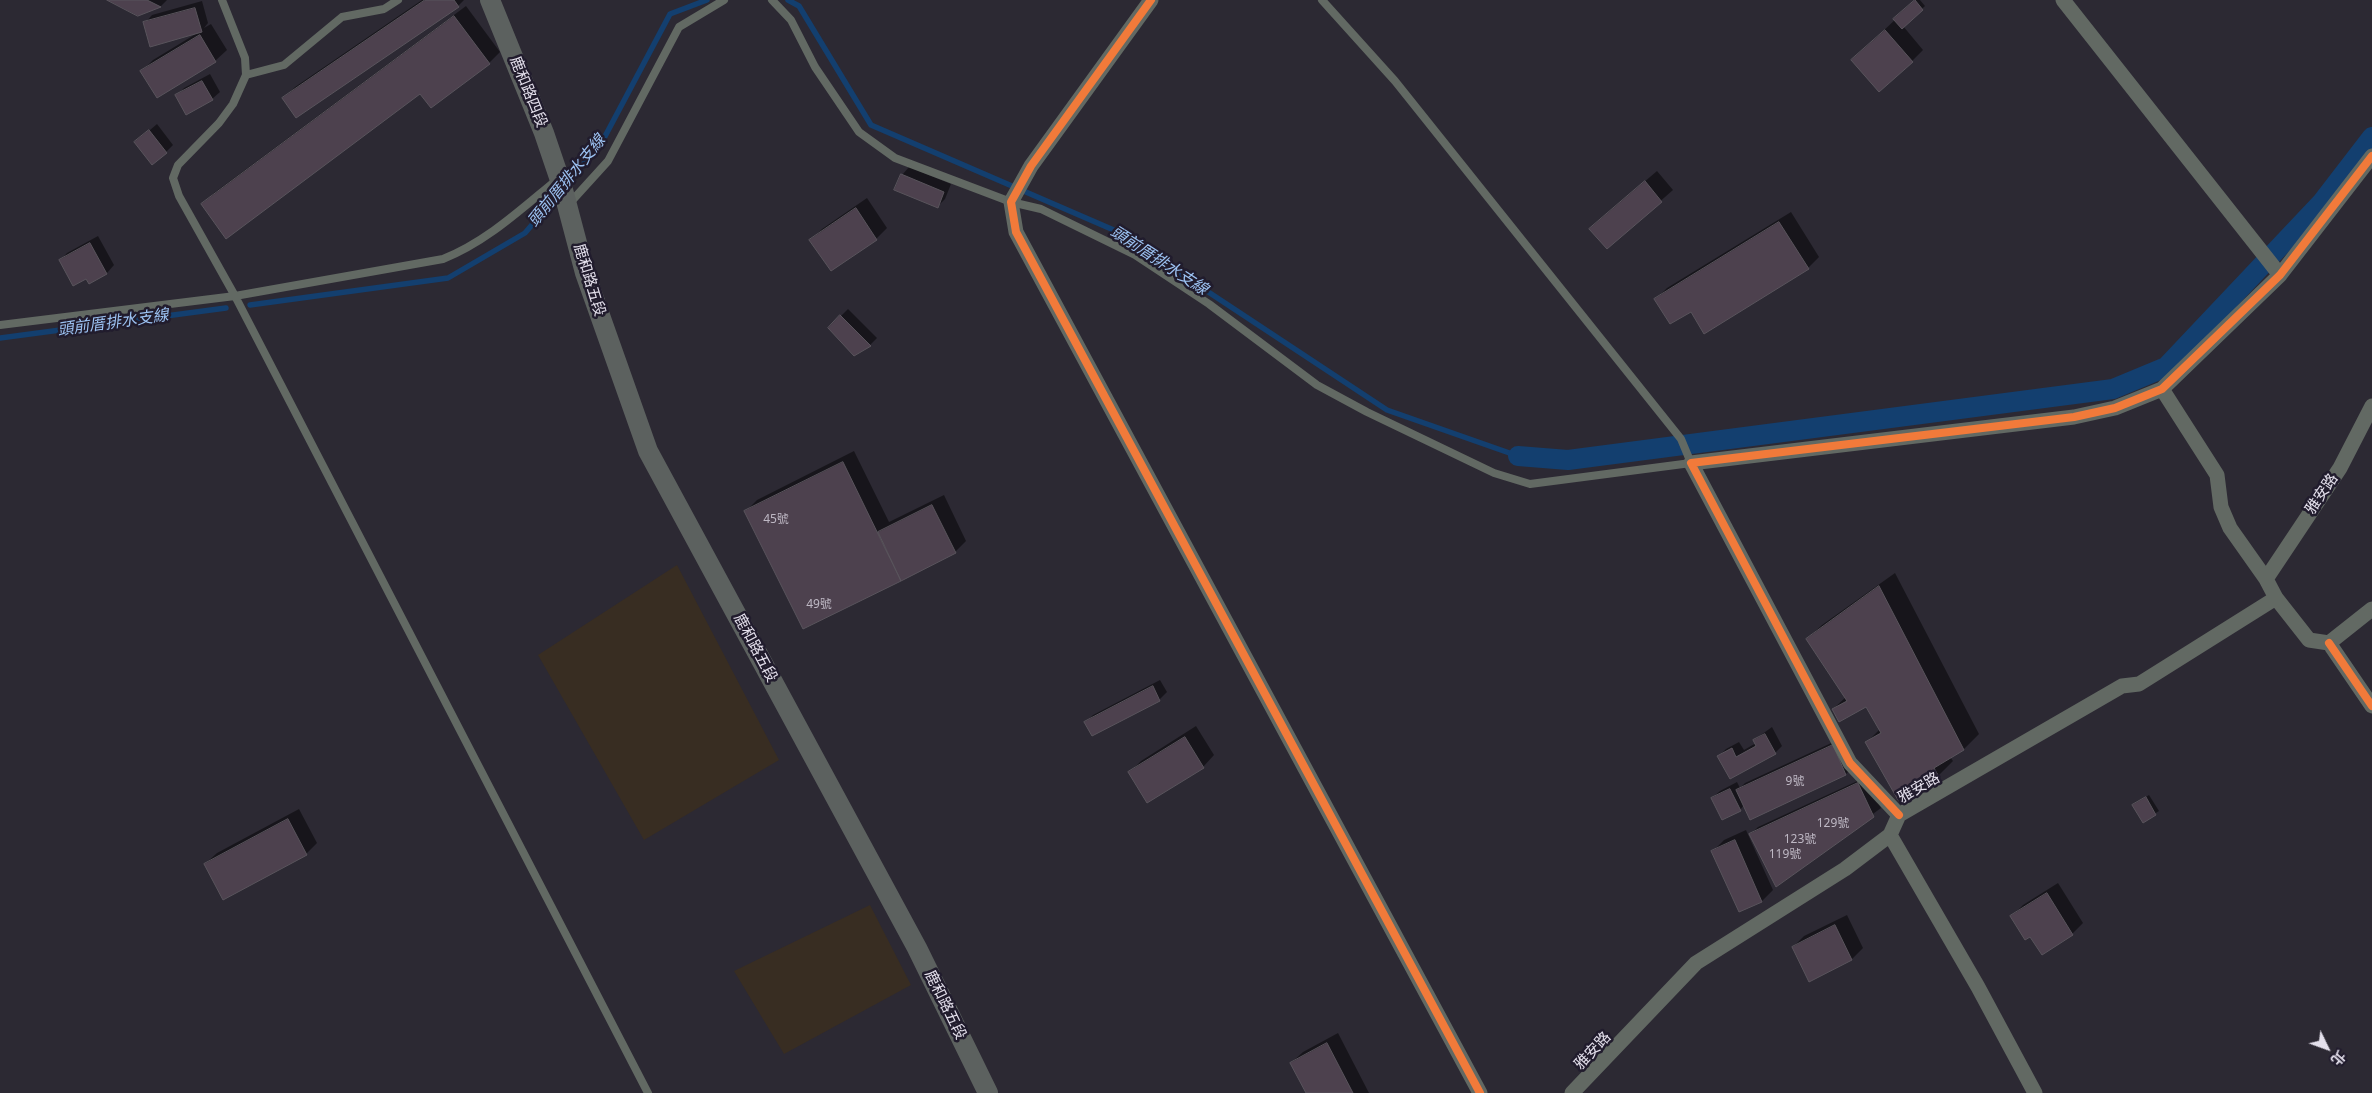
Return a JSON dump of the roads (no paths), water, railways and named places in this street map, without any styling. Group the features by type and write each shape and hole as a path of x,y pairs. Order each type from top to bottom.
{"main road":[{"name":"鹿和路四段","path":"490,0 532,99 564,193"},
{"name":"鹿和路五段","path":"564,193 585,273 648,451 917,948 988,1093"}],"street":[{"path":"1151,0 1031,166 1011,202 1016,232 1480,1093"},
{"path":"2063,0 2280,275"},
{"path":"1899,815 1850,763 1690,463 2074,417 2115,408 2162,389 2280,275 2372,156"},
{"path":"2162,389 2218,475 2221,507 2230,528 2266,579 2276,598 2309,640 2329,643 2372,609"},
{"name":"雅安路","path":"2266,579 2340,468 2372,406"},
{"name":"雅安路","path":"1572,1093 1696,963 1845,869 1890,835 1899,815 2122,686 2139,684 2276,598"},
{"path":"2329,643 2372,706"},
{"path":"1890,835 1978,987 2035,1093"}],"lane":[{"path":"222,0 245,58 246,75 233,104 212,130 180,162 173,178 179,196 235,296 648,1093"},
{"path":"246,75 284,65 342,17 384,9 398,0"},
{"path":"0,325 235,296 443,259 466,250 564,193 608,161 679,27 724,0"},
{"path":"772,0 791,20 815,67 859,132 894,158 1011,202 1041,209 1135,255 1209,304 1317,385 1367,412 1494,473 1530,484 1690,463 1682,439 1395,82 1322,0"}],"waterway":[{"name":"頭前厝排水支線","path":"566,185 602,142 670,14 707,0"},
{"name":"頭前厝排水支線","path":"788,0 799,6 871,125 1116,231 1387,410 1518,456"},
{"path":"1518,456 1568,460 2113,389 2166,367 2322,202 2372,137"},
{"name":"頭前厝排水支線","path":"250,305 448,278 525,233 560,192"},
{"name":"頭前厝排水支線","path":"0,338 226,308"}]}
